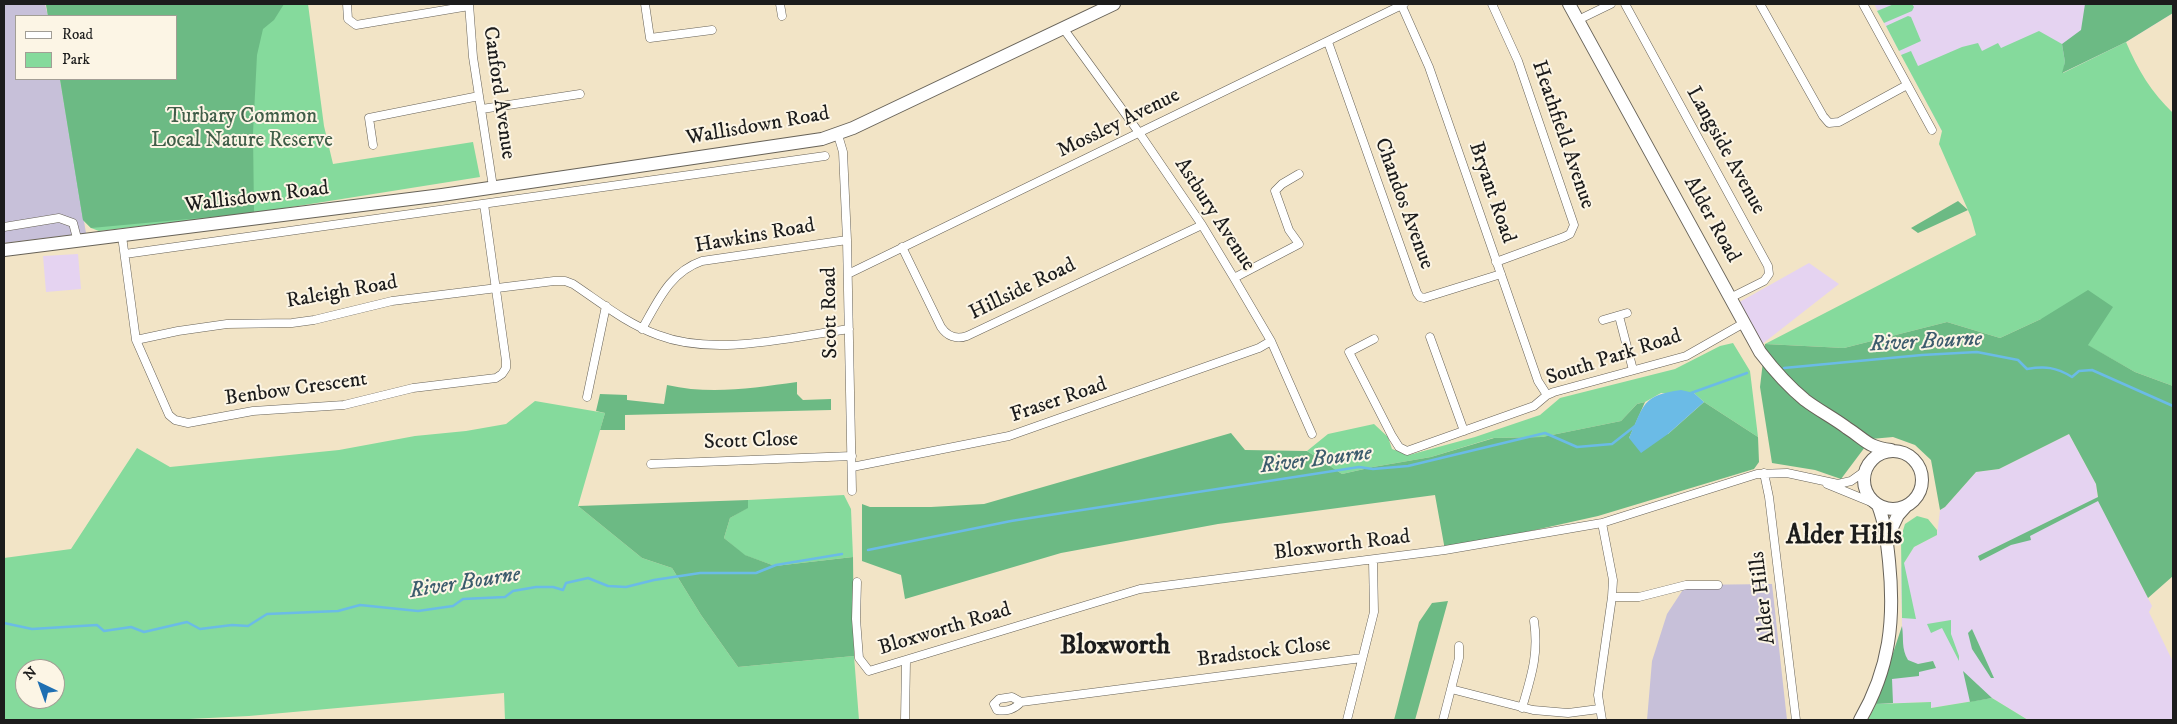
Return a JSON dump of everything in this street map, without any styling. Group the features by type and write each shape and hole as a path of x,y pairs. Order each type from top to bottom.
{"main road":[{"name":"Alder Road","path":"1569,4 1760,352 1789,386 1806,400 1876,448 1891,450"},
{"name":"Wallisdown Road","path":"4,250 442,195 838,135 1063,28 1107,5"},
{"name":"Alder Road","path":"1849,428 1861,449 1866,469"},
{"path":"1860,720 1878,686 1889,640 1891,593 1884,518 1877,504 1865,489 1866,469 1877,455 1891,450 1910,455 1922,472 1923,482 1920,492 1898,515 1887,539"},
{"path":"1877,504 1891,509 1906,506"}],"street":[{"path":"346,4 348,19 356,25 469,5"},
{"path":"645,4 650,38 712,30"},
{"path":"780,4 782,16"},
{"name":"Bryant Road","path":"1402,4 1429,67 1538,381 1547,395"},
{"name":"Mossley Avenue","path":"848,274 1140,134 1402,4"},
{"name":"Heathfield Avenue","path":"1492,4 1518,60 1574,225 1570,234 1564,237 1496,262"},
{"path":"1578,20 1611,4"},
{"name":"Langside Avenue","path":"1625,4 1768,266 1769,274 1764,281 1730,298"},
{"path":"1760,4 1828,123 1839,122 1907,85"},
{"path":"1863,4 1932,130"},
{"name":"Canford Avenue","path":"469,5 479,96 494,187"},
{"name":"Astbury Avenue","path":"1063,28 1140,134 1202,225 1271,341 1312,434"},
{"name":"Chandos Avenue","path":"1328,42 1417,293 1420,297 1424,298 1501,274"},
{"path":"482,109 580,94"},
{"path":"373,145 369,118 479,96"},
{"name":"Scott Road","path":"838,135 843,152 847,240 852,491"},
{"name":"Wallisdown Road","path":"125,254 825,156"},
{"path":"1234,278 1299,244 1289,230 1278,205 1275,191 1276,188 1299,174"},
{"path":"442,195 444,210"},
{"name":"Benbow Crescent","path":"122,236 132,323 136,340 164,408 168,415 180,422 200,422 253,411 344,405 413,388 488,379 502,374 506,368 506,360 484,204"},
{"path":"4,227 63,218 73,223 78,242"},
{"name":"Hillside Road","path":"902,247 941,327 949,336 962,338 1202,225"},
{"name":"Hawkins Road","path":"642,329 670,282 677,274 693,264 702,261 847,240"},
{"name":"Raleigh Road","path":"136,340 202,327 314,320 392,301 565,281 574,284 642,329 680,342 701,346 724,346 849,329"},
{"path":"587,397 606,306"},
{"path":"1603,320 1627,313"},
{"path":"1619,316 1633,370"},
{"name":"South Park Road","path":"1374,339 1349,352 1399,447 1407,451 1534,406 1547,395 1686,356 1744,323"},
{"path":"1430,337 1464,431"},
{"name":"Fraser Road","path":"852,467 1009,436 1167,382 1259,348 1271,341"},
{"name":"Scott Close","path":"651,464 852,456"},
{"name":"Bloxworth Road","path":"1821,481 1845,483 1866,469"},
{"name":"Bloxworth Road","path":"857,582 856,619 859,658 869,671 1140,589 1373,560 1602,523 1764,473 1787,472 1821,481 1877,504"},
{"name":"Alder Hills","path":"1764,473 1770,505 1796,720"},
{"path":"1602,523 1613,580 1598,695 1602,720"},
{"path":"1347,720 1374,612 1373,560"},
{"path":"1612,597 1640,597 1686,585 1718,585"},
{"path":"1522,708 1535,666 1534,621"},
{"path":"1443,720 1459,658 1459,646"},
{"name":"Bradstock Close","path":"1021,702 1362,658"},
{"path":"905,720 906,661"},
{"path":"1451,689 1522,708 1568,713 1599,709"}],"shaded area":[{"path":"4,4 45,4 48,15 15,15 15,80 60,80 86,233 4,243"},
{"path":"1874,4 2173,4 2173,13 2126,42 1942,131"},
{"path":"78,254 81,289 46,292 43,256"},
{"path":"1809,263 1839,284 1761,345 1736,304"},
{"path":"2069,434 2096,484 2098,500 2152,606 2149,612 2173,662 2173,720 2028,720 1992,698 1931,708 1930,702 1876,704 1902,626 1901,568 1914,547 1937,535 1940,510 1945,507 1976,472 1999,469"},
{"path":"1772,584 1787,720 1647,720 1652,661 1667,614 1686,585"}],"green space":[{"name":"Turbary Common Local Nature Reserve","path":"46,4 308,4 324,126 333,164 473,142 480,177 254,213 99,231 91,228 83,220 60,80 178,80 178,15 48,15"},
{"name":"Turbary Common Local Nature Reserve","path":"46,4 284,4 274,20 263,29 257,55 253,133 254,213 91,228 83,220 60,80 178,80 178,15 48,15"},
{"path":"1894,4 1912,4 1914,7 1912,11 1884,23 1877,11"},
{"path":"2085,4 2173,4 2173,13 2126,42 2062,73 2065,62 2062,44 2081,30"},
{"path":"1908,16 1911,17 1921,41 1899,51 1886,26"},
{"path":"2039,31 2062,44 2065,62 2063,73 2126,42 2146,80 2173,113 2173,386 2135,372 2041,319 2000,338 1947,322 1844,348 1765,344 1976,235 1971,217 1939,144 1942,131 1901,55 1911,51 1918,66 1962,47 1978,43 1982,51 1998,43 2001,48"},
{"path":"1958,201 1968,210 1918,233 1911,228"},
{"path":"2088,290 2113,307 2088,345 2135,372 2173,386 2173,576 2148,598 2098,501 2030,536 2031,540 2011,545 1980,561 1978,556 2098,497 2096,484 2069,434 1999,469 1976,472 1945,507 1940,510 1931,460 1915,445 1893,437 1871,439 1841,479 1815,470 1772,463 1760,387 1765,344 1844,348 1947,322 2000,338 2041,319"},
{"path":"1733,343 1750,371 1758,437 1704,402 1694,393 1661,393 1645,402 1637,404 1621,421 1542,437 1493,438 1431,457 1342,474 1307,451 1328,434 1374,424 1388,437 1392,449 1409,455 1475,437 1540,415 1560,398 1675,369 1720,346"},
{"path":"797,382 797,394 803,400 831,399 831,410 625,415 625,430 600,430 605,413 596,411 600,394 627,395 627,400 664,404 667,385 700,390 716,390"},
{"path":"535,401 605,413 578,506 642,558 672,568 701,615 738,667 854,656 859,720 505,720 504,693 249,716 169,720 4,720 4,558 71,549 137,448 170,467 339,450 415,436 466,431 506,424"},
{"path":"1645,402 1629,438 1668,434 1704,402 1758,437 1759,462 1754,469 1598,516 1445,550 1435,495 1218,524 1061,553 905,599 901,575 862,561 862,504 870,507 931,507 984,504 1231,433 1245,450 1307,451 1342,474 1431,457 1494,438 1542,437 1621,421 1637,404"},
{"path":"844,495 851,509 853,557 775,566 744,555 724,538 730,518 747,508 748,500"},
{"path":"748,500 748,508 730,518 724,538 745,555 775,566 853,557 854,656 738,667 701,615 672,568 642,558 578,506"},
{"path":"1917,516 1928,519 1937,530 1937,535 1914,547 1904,563 1916,619 1902,618 1901,537 1905,524"},
{"path":"1448,601 1415,720 1394,720 1419,622 1432,603"},
{"path":"1951,620 1951,634 1959,661 1942,628 1931,633 1927,624"},
{"path":"1902,626 1904,647 1908,660 1918,664 1933,661 1936,668 1919,672 1919,676 1892,679 1893,703 1876,704"},
{"path":"1972,629 1994,678 1991,678 1972,649 1968,633"},
{"path":"1963,671 1992,698 1970,702"},
{"path":"1992,698 2028,720 1868,720 1876,704 1931,702 1931,708"}],"water":[{"path":"1681,390 1694,393 1704,402 1668,434 1641,453 1629,438 1642,410 1651,399 1668,392"}],"waterway":[{"name":"River Bourne","path":"1784,368 1922,355 1977,352 2018,360 2027,369 2050,368 2072,377 2079,371 2092,370 2173,406"},
{"name":"River Bourne","path":"1691,393 1747,373"},
{"name":"River Bourne","path":"868,550 1011,521 1359,467 1373,469 1408,466 1545,433 1577,447 1612,444 1635,426"},
{"name":"River Bourne","path":"4,623 32,629 97,625 104,631 131,627 144,632 187,622 200,629 232,625 248,626 267,614 338,611 360,605 418,611 453,606 463,599 505,597 513,591 536,587 553,587 563,590 566,583 588,578 608,586 626,587 654,580 700,573 756,573 776,565 842,554"}],"district":[{"name":"Alder Hills","path":"1844,538"},
{"name":"Bloxworth","path":"1115,648"}]}
